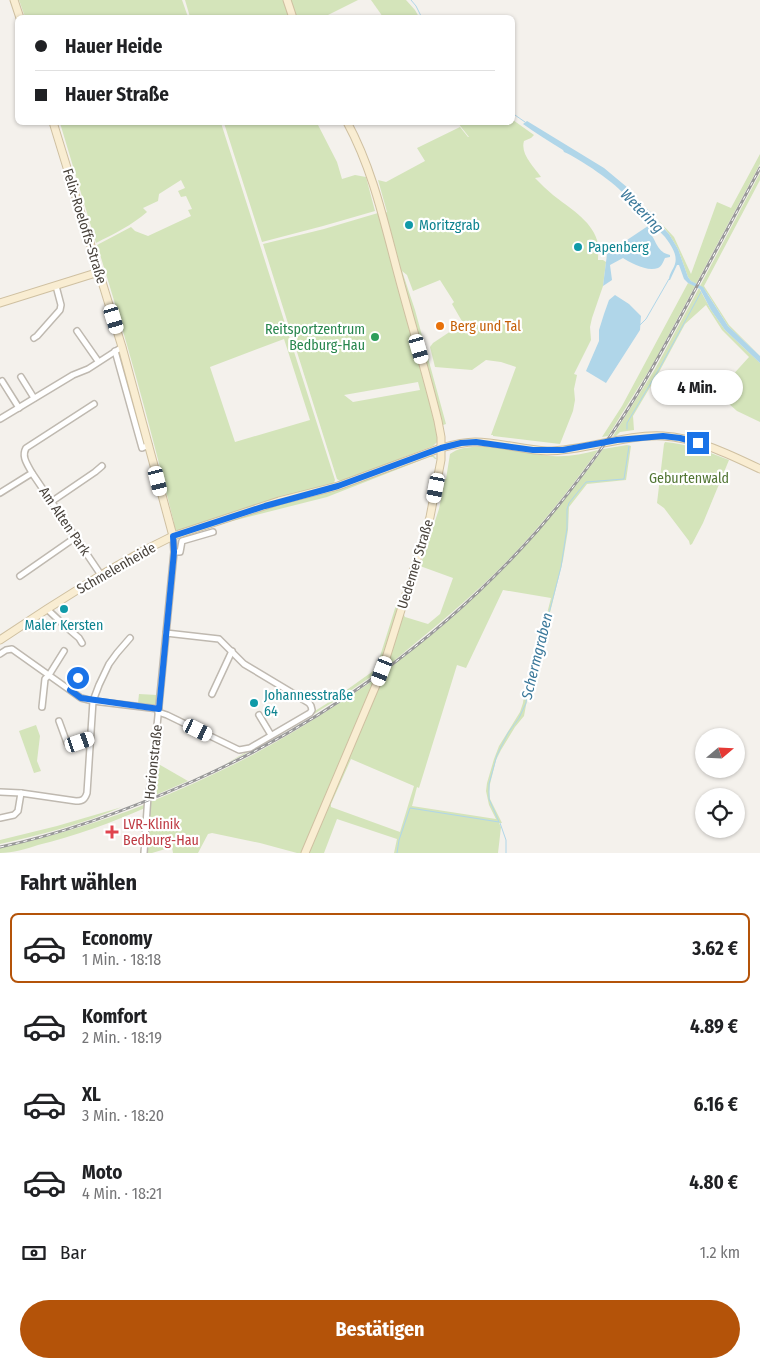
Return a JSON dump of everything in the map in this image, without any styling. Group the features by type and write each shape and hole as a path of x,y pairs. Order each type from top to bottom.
{"street":[{"path":"14,0 19,15"},
{"path":"287,0 292,15"},
{"name":"Felix-Roeloffs-Straße","path":"54,125 99,272 118,349 149,445 173,536"},
{"name":"Uedemer Straße","path":"305,853 382,671 432,510 441,460 441,437 434,404 382,211 368,169 348,125"},
{"path":"0,303 99,272"},
{"path":"34,338 60,310 61,305 56,286"},
{"path":"77,331 98,361"},
{"path":"0,419 73,375 88,369 118,349"},
{"path":"21,377 34,398"},
{"path":"2,381 19,408"},
{"path":"32,473 24,456 26,448 94,404"},
{"name":"Schmelenheide","path":"0,640 101,575 173,536 270,504 338,486 441,448 461,443 476,442 539,450 563,450 617,440 663,436 698,443 760,469"},
{"path":"51,502 102,466"},
{"name":"Am Alten Park","path":"2,491 32,473 101,575"},
{"path":"0,484 2,491"},
{"path":"174,552 180,552 182,541 213,532"},
{"name":"Horionstraße","path":"144,853 148,796 152,777 174,552 173,536"},
{"path":"20,576 76,537"},
{"path":"47,609 82,643"},
{"path":"0,654 12,649 81,698 159,710 239,750 250,748 310,713 312,710 308,703 244,664 219,639 166,633"},
{"path":"0,792 76,801 85,799 87,793 93,701 109,664 130,638"},
{"path":"42,707 45,679 64,651"},
{"path":"212,694 232,651"},
{"path":"70,690 78,678"},
{"path":"259,716 271,735"},
{"path":"59,721 67,743 70,745 90,738"},
{"path":"0,818 14,815 18,811 20,793"}],"green space":[{"path":"19,0 182,0 187,15 24,15"},
{"path":"185,0 284,0 289,15 189,15"},
{"path":"290,0 358,0 328,15 295,15"},
{"path":"371,0 406,0 418,15 382,15"},
{"path":"515,121 534,135 524,141 523,146 528,160 541,177 535,178 590,226 598,242 598,260 606,262 603,286 590,327 591,340 574,374 577,375 573,411 560,444 491,435 516,367 486,360 472,370 435,367 430,347 463,323 452,304 454,302 440,280 413,291 407,275 402,271 415,310 446,424 443,425 385,213 387,212 378,180 386,182 425,161 417,148 460,127 469,137 460,125 515,125"},
{"path":"61,125 222,125 335,480 333,485 182,530 176,530 172,524 174,523 138,383 97,245 131,227 135,231 148,236 191,216 188,210 192,209 186,196 181,197 178,191 185,188 181,180 159,194 158,201 143,208 147,212 123,229 96,243","holes":["284,339 310,420 235,442 210,367"]},
{"path":"225,125 318,125 337,162 342,179 355,175 366,177 375,211 262,242"},
{"path":"760,154 760,164 696,284 688,277 678,249 658,220 674,237 691,274 717,202 731,208"},
{"path":"760,173 760,180 704,286 729,325 760,356 728,326 709,296 700,286"},
{"path":"378,213 380,215 437,425 438,441 433,446 404,457 390,465 342,482 337,479 263,244","holes":["418,382 420,390 353,402 344,395"]},
{"path":"688,283 695,286 653,364 608,436 602,437 622,406"},
{"path":"699,288 725,330 760,363 760,422 737,411 728,403 720,389 749,357 722,330 706,305 685,324 633,416 634,430 620,432 613,436 655,369"},
{"name":"Geburtenwald","path":"665,442 690,446 729,460 703,523 690,545 664,508 657,503"},
{"path":"631,446 626,480 587,484 569,507 568,530 563,560 543,641 530,684 524,716 515,727 496,760 490,784 490,799 502,823 499,823 501,827 498,853 394,853 397,839 337,819 324,853 308,853 402,611 405,617 428,624 440,614 453,578 420,566 439,509 450,454 460,449 472,447 500,448 559,456 576,455 598,450 557,504 512,556 470,597 395,660 394,664 453,617 507,565 581,479 603,449","holes":["503,590 551,598 540,641 526,682 520,712 499,746 487,783 486,791 489,805 496,819 412,806 457,665 466,668","351,759 414,786 400,832 331,807"]},
{"path":"431,455 437,459 429,457 327,497 232,521 180,537 181,535"},
{"path":"397,602 400,607 379,671 303,853 212,833 208,834 198,853 173,853 172,847 146,853 150,802 213,774 287,736 374,680 375,674 301,722 224,765 334,699 376,669"},
{"path":"139,694 157,695 156,704 138,703"},
{"path":"36,725 40,736 37,761 41,771 34,773 19,731"},
{"path":"155,762 188,781 151,797"},
{"path":"146,804 145,808 106,824 19,850 0,853 0,848 74,829"},
{"path":"122,807 62,829 0,844 0,840"}],"water":[{"path":"527,121 604,168 628,188 669,234 678,249 691,281 703,287 728,326 760,356 760,363 725,330 711,310 700,289 684,279 679,265 677,265 669,280 676,260 673,249 665,237 622,192 597,172 523,124"},
{"path":"648,226 652,228 650,233 662,252 670,255 670,257 665,258 658,268 654,269 639,266 623,258 610,265 612,280 603,286 607,254 617,248 622,248 624,242"},
{"path":"615,295 629,304 641,316 640,330 606,383 586,371 599,341 599,330 609,300"}],"waterway":[{"name":"Wetering","path":"411,0 420,15"},
{"name":"Wetering","path":"515,115 525,122"},
{"path":"640,325 646,319 669,279"},
{"name":"Schermgraben","path":"627,429 627,423 701,292"},
{"name":"Schermgraben","path":"397,853 399,840 410,808 499,822 489,799 489,784 497,755 526,703 528,682 540,648 561,567 569,503 586,482 624,479 629,446"},
{"path":"500,823 506,840 506,853"}],"railway":[{"path":"0,847 49,835 121,811 240,759 287,733 378,675 462,607 538,530 582,476 617,427 664,347 760,168"}],"place":[{"name":"Moritzgrab","path":"409,225"},
{"name":"Papenberg","path":"578,247"},
{"name":"Berg und Tal","path":"440,326"},
{"name":"Reitsportzentrum Bedburg-Hau","path":"375,337"},
{"name":"Maler Kersten","path":"64,609"},
{"name":"Johannesstraße 64","path":"254,703"},
{"name":"LVR-Klinik Bedburg-Hau","path":"112,832"}],"route":[{"path":"78,678 70,690 81,698 159,709 174,552 173,536 265,506 338,486 441,448 467,442 487,442 545,451 574,449 617,440 663,436 698,443"}]}
